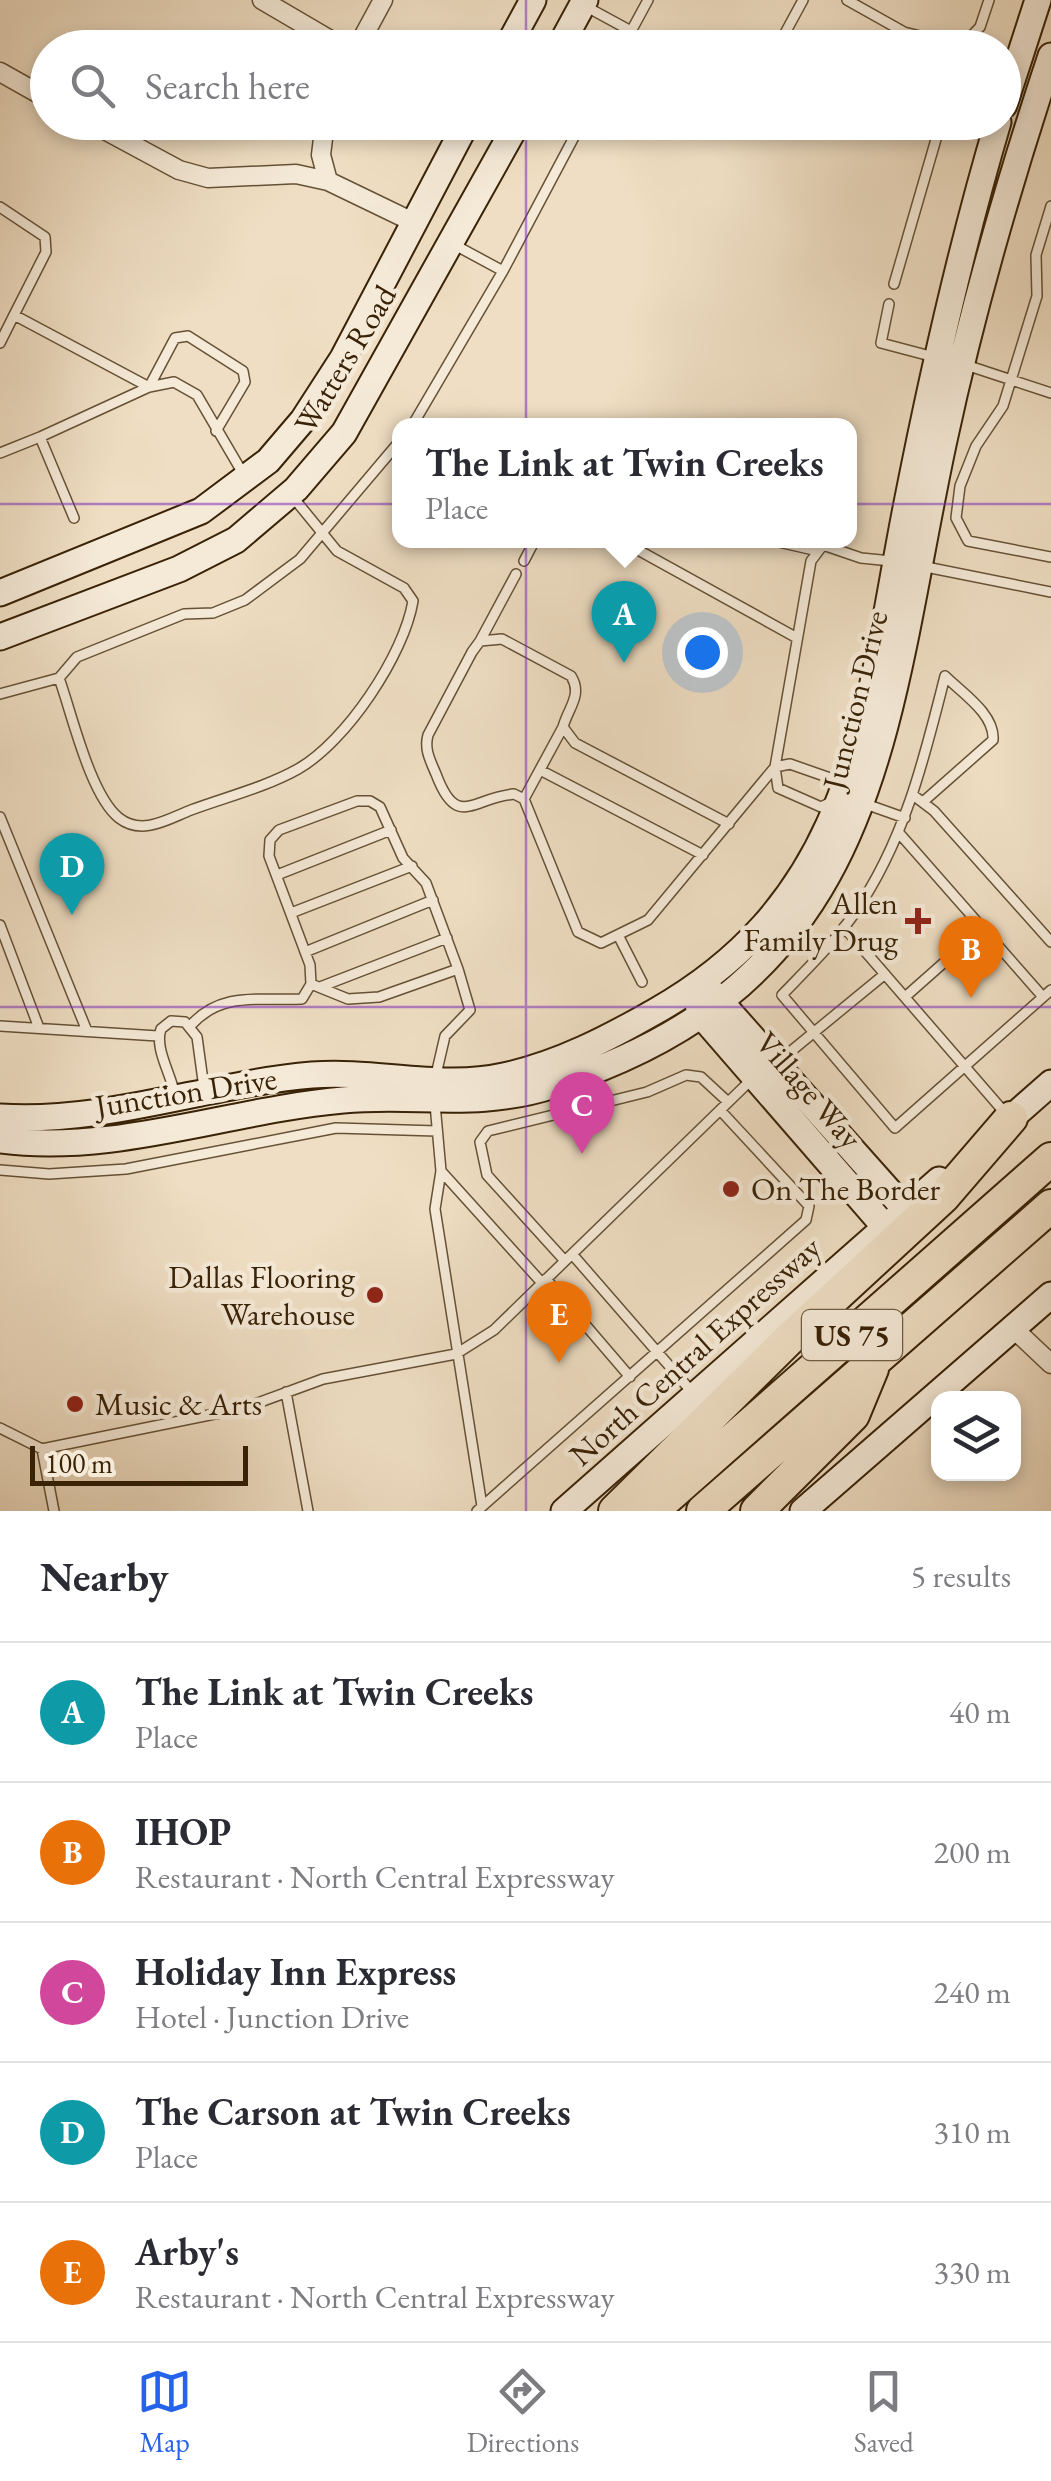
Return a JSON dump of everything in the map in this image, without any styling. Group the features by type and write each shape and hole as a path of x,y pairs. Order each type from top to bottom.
{"highway":[{"path":"615,1511 788,1340 943,1197 1010,1118"},
{"name":"US 75","path":"652,1511 1051,1159"},
{"name":"US 75","path":"703,1511 1051,1206"},
{"path":"758,1511 853,1415 877,1359"}],"street":[{"path":"262,0 313,30"},
{"path":"367,30 383,0"},
{"path":"517,30 533,0"},
{"path":"1021,50 1038,0"},
{"path":"569,30 584,2"},
{"name":"Junction Drive","path":"952,361 1051,56"},
{"path":"0,72 30,89"},
{"path":"123,140 179,170 208,178 296,174 328,182 452,243"},
{"path":"323,140 321,155 328,182"},
{"name":"Watters Road","path":"0,593 200,511 268,461 303,420 343,358 457,140"},
{"name":"Watters Road","path":"0,637 178,569 236,540 290,494 344,433 508,140"},
{"name":"Junction Drive","path":"0,1117 78,1118 317,1075 434,1091 469,1102 550,1087 660,1043 705,997 804,912 834,866 854,800 889,722 908,564 952,361 974,205 993,140"},
{"name":"Village Way","path":"705,997 778,1062 905,1209"},
{"name":"Village Way","path":"705,997 754,1077 885,1227"},
{"name":"North Central Expressway","path":"564,1511 1051,1083"},
{"name":"Junction Drive","path":"0,1140 98,1140 344,1100 434,1091"},
{"path":"98,1140 186,1111 200,1104 205,1093"},
{"path":"804,1511 1051,1295"},
{"path":"1014,1328 1051,1364"}],"lane":[{"path":"632,30 648,0"},
{"path":"787,30 803,0"},
{"path":"847,0 900,30"},
{"path":"976,30 989,0"},
{"path":"584,2 629,30"},
{"path":"417,418 503,271 572,140"},
{"path":"894,284 936,140"},
{"path":"1051,206 1036,255 1040,278 1011,379 998,416 967,464 956,518 968,541 1051,557"},
{"path":"0,207 45,237 46,252 4,328 0,343"},
{"path":"452,243 503,271"},
{"path":"1040,278 1051,281"},
{"path":"889,304 881,343 1051,393"},
{"path":"14,316 148,388"},
{"path":"148,388 175,338 188,336 227,358 244,371 244,382 216,431"},
{"path":"0,453 148,388 174,382 197,395 246,478"},
{"path":"40,437 74,518"},
{"path":"0,694 59,678 77,657 184,614 213,613 245,600 300,559 392,450"},
{"path":"59,678 103,800 121,820 152,826 299,768 332,742 368,699 410,618 413,602 404,588 337,551 319,524 290,494"},
{"path":"524,561 531,548"},
{"path":"634,548 797,638"},
{"path":"819,548 811,560 775,767 778,788 821,807 854,800"},
{"path":"830,548 861,558 1051,592"},
{"path":"516,574 428,734 426,750 445,799 453,805 474,806 514,794 524,799 578,932 601,944 648,920 775,767 790,764 830,778 854,800 905,818"},
{"path":"480,641 502,639 571,676 577,686 563,727 524,799"},
{"path":"899,833 982,928 1047,993 895,1128 782,995 844,927 899,833 914,795 944,676 987,717 994,728 994,740 924,802"},
{"path":"563,727 575,743 728,824"},
{"path":"540,770 702,856"},
{"path":"914,795 1051,942"},
{"path":"458,969 379,997 348,999 316,986 269,856 270,840 279,830 370,800 380,807 432,900 458,969 470,1010 445,1036 434,1091 440,1172 435,1209 457,1331 456,1354 480,1509"},
{"path":"0,817 87,1031"},
{"path":"277,875 391,830"},
{"path":"291,912 412,866"},
{"path":"305,952 432,900"},
{"path":"0,925 39,1028"},
{"path":"844,927 1010,1118"},
{"path":"905,997 982,928"},
{"path":"618,934 642,982"},
{"path":"205,1093 193,1028 206,1009 222,1001 302,999 316,986 446,938"},
{"path":"778,1062 884,974"},
{"path":"158,1036 171,1021 193,1028"},
{"path":"0,1026 158,1036"},
{"path":"158,1036 172,1073 175,1098"},
{"path":"480,1509 658,1353 806,1220 809,1206 701,1077 686,1075 648,1092 488,1131 480,1142 487,1175 568,1257 658,1353 694,1394"},
{"path":"0,1428 42,1449 244,1408 323,1379 456,1354 494,1330 754,1077"},
{"path":"0,1170 49,1174 126,1170 336,1128 437,1131"},
{"path":"440,1172 630,1377"},
{"path":"286,1392 308,1511"},
{"path":"42,1449 54,1511"}],"place":[{"name":"The Link at Twin Creeks","path":"624,663"},
{"name":"The Carson at Twin Creeks","path":"72,915"},
{"name":"Allen Family Drug","path":"918,921"},
{"name":"IHOP","path":"971,998"},
{"name":"Holiday Inn Express","path":"582,1154"},
{"name":"On The Border","path":"731,1189"},
{"name":"Dallas Flooring Warehouse","path":"375,1295"},
{"name":"Arby's","path":"559,1363"},
{"name":"Music & Arts","path":"75,1404"}]}
